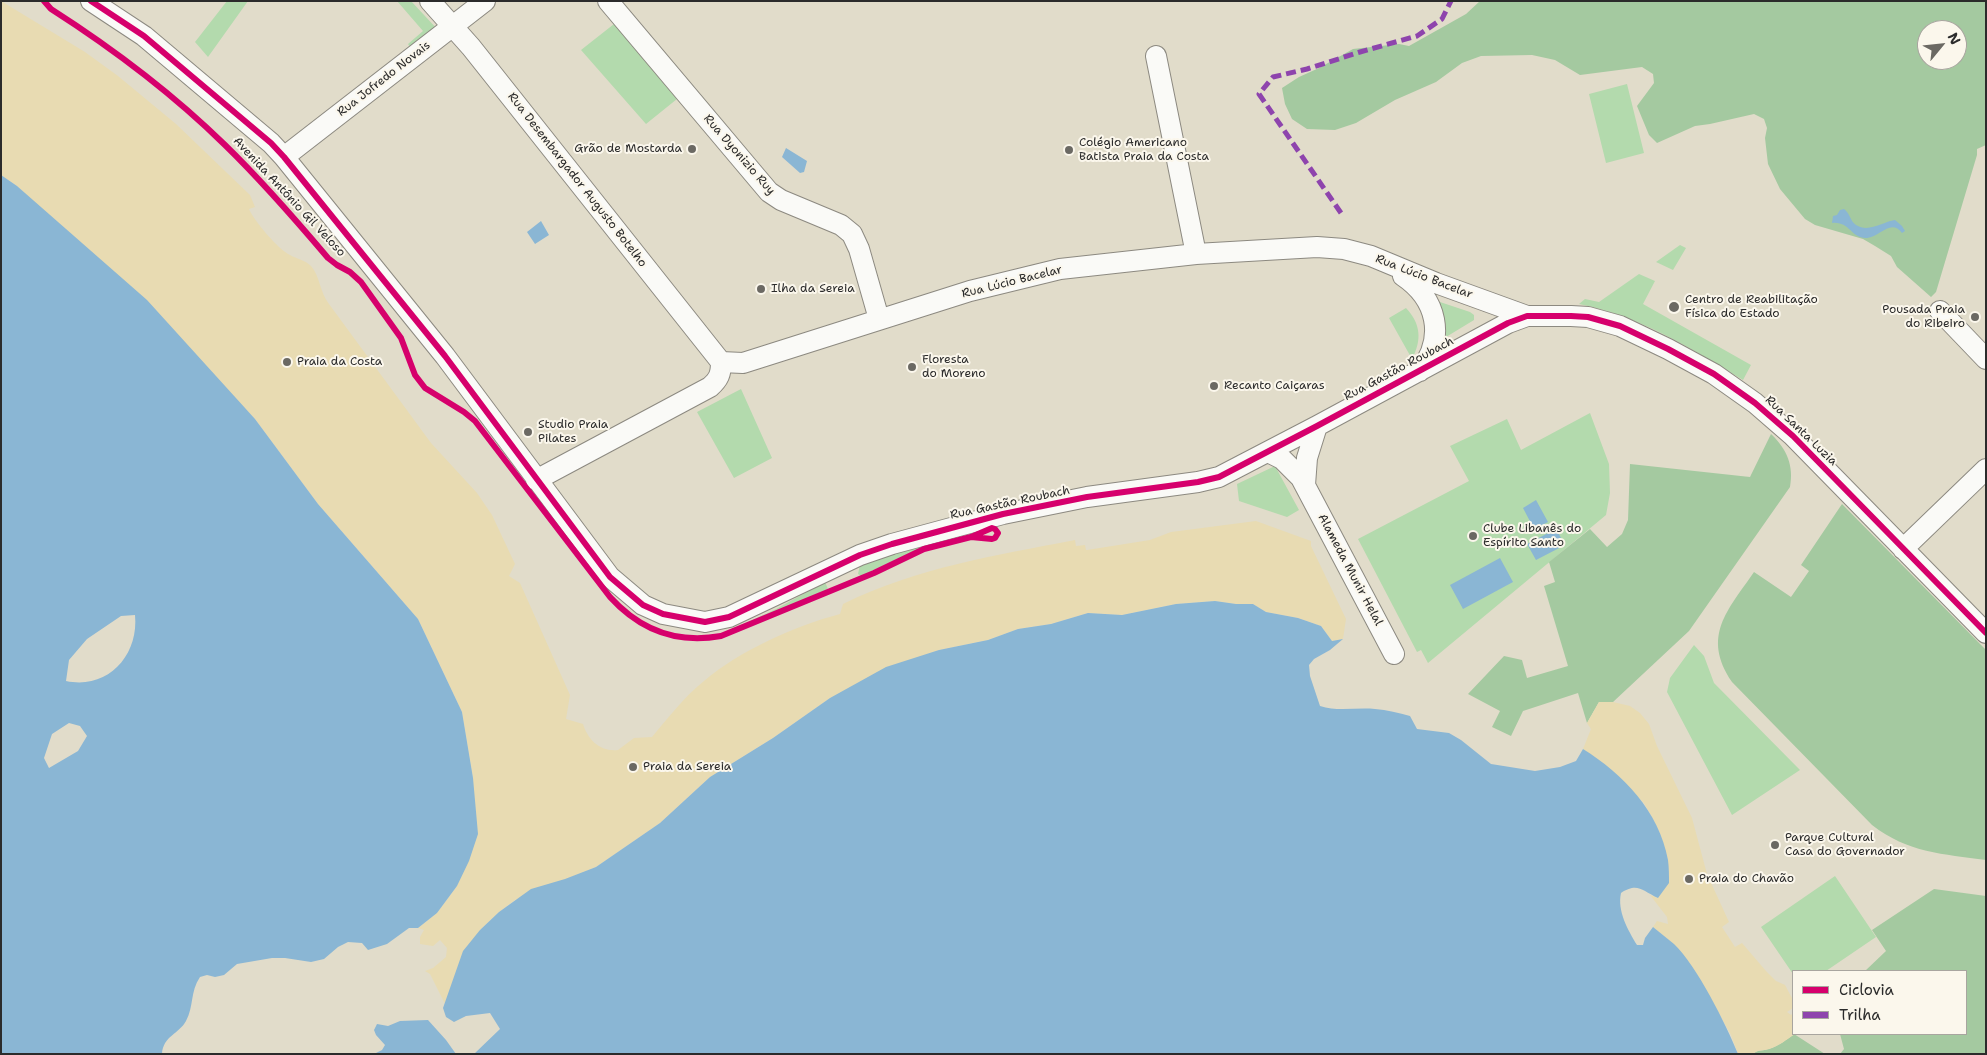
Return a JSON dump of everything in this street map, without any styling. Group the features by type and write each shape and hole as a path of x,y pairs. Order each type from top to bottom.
{"street":[{"name":"Avenida Antônio Gil Veloso","path":"91,1 144,36 271,143 445,356 536,480"},
{"name":"Rua Desembargador Augusto Botelho","path":"430,1 471,47 721,362"},
{"name":"Rua Jofredo Novais","path":"284,157 485,1"},
{"name":"Rua Dyonizio Ruy","path":"608,1 769,192 782,200 841,225 852,234 859,249 879,319"},
{"path":"1156,56 1196,254"},
{"name":"Rua Lúcio Bacelar","path":"721,362 743,363 970,291 1060,269 1196,254 1332,247 1371,256 1385,263 1527,316"},
{"path":"1385,263 1420,289 1433,314 1435,329 1433,344 1426,363 1420,371"},
{"path":"1940,311 1986,359"},
{"name":"Rua Gastão Roubach","path":"536,480 610,577 625,591 643,604 663,614 705,622 729,617 860,555 892,544 970,522 1022,510 1087,497 1210,480 1227,474 1496,330 1527,316"},
{"name":"Rua Santa Luzia","path":"1527,316 1588,317 1620,326 1714,374 1742,393 1774,419 1986,633"},
{"path":"536,480 710,387 718,380 721,372 721,362"},
{"path":"1305,485 1307,458 1317,426"},
{"name":"Alameda Munir Helal","path":"1268,452 1289,464 1305,485 1394,654"},
{"path":"1903,549 1986,468"}],"green space":[{"path":"227,1 248,1 208,57 195,42"},
{"path":"397,1 411,1 438,30 412,50 408,44 423,31"},
{"path":"1480,1 1986,1 1986,145 1977,149 1977,155 1936,292 1931,297 1897,267 1891,256 1863,239 1815,225 1805,219 1780,189 1768,164 1765,138 1767,128 1764,119 1754,114 1695,126 1657,143 1649,135 1637,106 1654,83 1653,74 1642,67 1580,75 1555,60 1532,55 1481,56 1462,63 1436,82 1395,100 1356,123 1335,130 1307,129 1292,119 1285,104 1282,88 1299,77 1353,49 1399,44 1409,46 1466,14"},
{"path":"614,24 677,99 646,124 581,50"},
{"path":"1627,84 1644,153 1606,163 1589,94"},
{"path":"1680,245 1686,248 1673,270 1656,262"},
{"path":"1639,274 1655,281 1643,304 1751,365 1743,380 1664,334 1623,316 1579,304 1585,299 1599,302"},
{"path":"1437,301 1470,312 1474,315 1474,320 1446,337 1445,321"},
{"path":"1406,308 1415,320 1418,332 1417,345 1412,359 1389,318"},
{"path":"741,389 772,458 734,478 697,412"},
{"name":"Clube Libanês do Espírito Santo","path":"1590,413 1609,464 1610,493 1606,515 1428,663 1421,650 1417,652 1358,539 1469,481 1450,446 1507,419 1521,450"},
{"path":"1771,434 1788,458 1791,472 1790,487 1689,631 1613,702 1599,702 1587,723 1578,693 1523,711 1511,736 1492,727 1500,711 1468,694 1504,656 1522,660 1527,678 1568,666 1544,586 1555,582 1549,562 1590,529 1607,547 1622,534 1628,520 1630,464 1750,477"},
{"path":"1275,466 1299,510 1287,517 1239,501 1237,484"},
{"path":"1842,504 1986,650 1986,860 1926,851 1899,841 1872,825 1732,682 1723,666 1718,637 1722,624 1727,611 1754,572 1791,597 1809,571 1801,565"},
{"path":"956,536 963,536 923,547 861,576 858,574 860,565 876,558"},
{"path":"825,582 828,589 745,626 744,624"},
{"path":"1694,645 1704,656 1714,683 1800,770 1732,815 1667,692 1670,678"},
{"path":"1835,876 1876,937 1827,970 1792,970 1792,973 1761,927"},
{"path":"1934,889 1986,896 1986,1054 1840,1054 1844,1049 1840,1035 1967,1035 1967,970 1866,970 1886,951 1872,930"},
{"path":"1796,1035 1825,1054 1753,1054"}],"sand":[{"path":"1,1 85,52 118,76 176,124 250,195 255,207 249,209 267,235 285,252 311,266 326,300 431,443 477,493 492,515 515,564 509,576 520,583 570,695 566,719 583,724 588,735 600,747 618,750 634,738 652,737 676,708 718,670 768,641 805,625 840,614 843,604 871,591 957,564 1075,540 1076,546 1085,545 1087,550 1150,540 1171,532 1256,521 1311,541 1311,546 1346,619 1343,639 1332,641 1321,626 1298,618 1266,612 1253,604 1215,601 1176,604 1122,615 1088,613 1051,624 1018,629 988,640 939,650 917,658 830,698 773,738 710,777 660,823 596,867 515,900 499,912 480,930 454,1022 430,974 425,971 433,968 446,957 447,948 440,940 433,946 420,944 420,937 424,930 418,928 437,913 457,886 473,778 462,712 418,619 318,504 255,419 17,186 1,175"},
{"name":"Praia do Chavão","path":"1599,702 1613,702 1630,706 1640,713 1649,724 1657,746 1692,818 1707,874 1729,922 1722,927 1735,947 1742,943 1776,981 1785,985 1792,998 1792,1009 1787,1012 1792,1014 1792,1035 1794,1035 1782,1043 1753,1054 1738,1054 1731,1035 1712,1001 1675,946 1653,927 1657,921 1668,924 1667,917 1650,895 1658,898 1668,860 1658,829 1644,803 1583,749 1591,729 1587,723"}],"water":[{"path":"786,148 807,161 804,172 800,173 782,157"},
{"path":"1,175 17,186 147,300 255,419 318,504 418,619 462,712 473,778 478,834 469,861 457,886 437,913 418,928 409,928 387,944 368,950 362,943 348,942 338,947 324,959 311,962 272,958 237,964 224,975 200,977 186,1021 165,1043 162,1054 1,1054","holes":["135,615 135,630 132,644 126,656 117,667 107,675 95,680 81,682 66,681 69,660 87,639 121,616","69,723 80,726 87,736 78,751 49,768 44,758 52,734"]},
{"path":"1844,209 1854,223 1861,227 1871,227 1895,220 1905,231 1902,233 1894,227 1872,237 1862,238 1843,225 1832,223 1833,216"},
{"path":"541,221 549,235 535,244 527,232"},
{"path":"1536,500 1548,522 1534,529 1523,508"},
{"path":"1556,529 1565,545 1536,560 1527,544"},
{"path":"1500,558 1513,582 1463,609 1450,585"},
{"path":"1215,601 1253,604 1266,612 1298,618 1321,626 1332,641 1343,639 1330,650 1314,659 1309,665 1310,676 1320,706 1334,709 1379,709 1410,716 1417,729 1449,733 1491,764 1535,771 1560,767 1576,761 1583,749 1612,770 1625,782 1648,810 1657,826 1668,863 1669,883 1658,898 1636,888 1621,893 1622,913 1627,927 1637,945 1643,945 1645,938 1653,927 1683,954 1710,996 1738,1054 474,1054 500,1029 490,1013 466,1016 454,1022 446,1017 443,1008 463,951 480,930 499,912 531,889 596,867 660,823 710,777 773,738 830,698 886,667 939,650 988,640 1018,629 1051,624 1088,613 1122,615 1176,604"},
{"path":"428,1020 456,1054 374,1054 382,1050 385,1045 374,1030 377,1024 388,1026 400,1021"}],"marked path":[{"path":"1341,213 1259,94 1273,77 1307,69 1417,36 1442,19 1451,1"}],"cycle path":[{"path":"44,1 51,9 97,40 163,90 205,126 252,172 328,258 350,272 361,282 401,338 415,375 425,388 475,421 610,597 634,618 647,626 674,636 689,638 721,636 874,573 924,549 971,537 992,528 998,533 992,539 971,537"},
{"path":"91,1 144,36 271,143 445,356 610,577 643,605 663,614 705,622 729,617 860,555 892,544 1003,514 1087,497 1198,482 1219,477 1508,323 1527,316 1571,316 1588,317 1620,326 1714,374 1755,403 1793,436 1986,633"}],"place":[{"name":"Grão de Mostarda","path":"692,149"},
{"name":"Colégio Americano Batista Praia da Costa","path":"1069,150"},
{"name":"Ilha da Sereia","path":"761,289"},
{"name":"Centro de Reabilitação Física do Estado","path":"1674,307"},
{"name":"Pousada Praia do Ribeiro","path":"1975,317"},
{"name":"Praia da Costa","path":"287,362"},
{"name":"Floresta do Moreno","path":"912,367"},
{"name":"Recanto Caiçaras","path":"1214,386"},
{"name":"Studio Praia Pilates","path":"528,432"},
{"name":"Clube Libanês do Espírito Santo","path":"1473,536"},
{"name":"Praia da Sereia","path":"633,767"},
{"name":"Parque Cultural Casa do Governador","path":"1775,845"},
{"name":"Praia do Chavão","path":"1689,879"}]}
